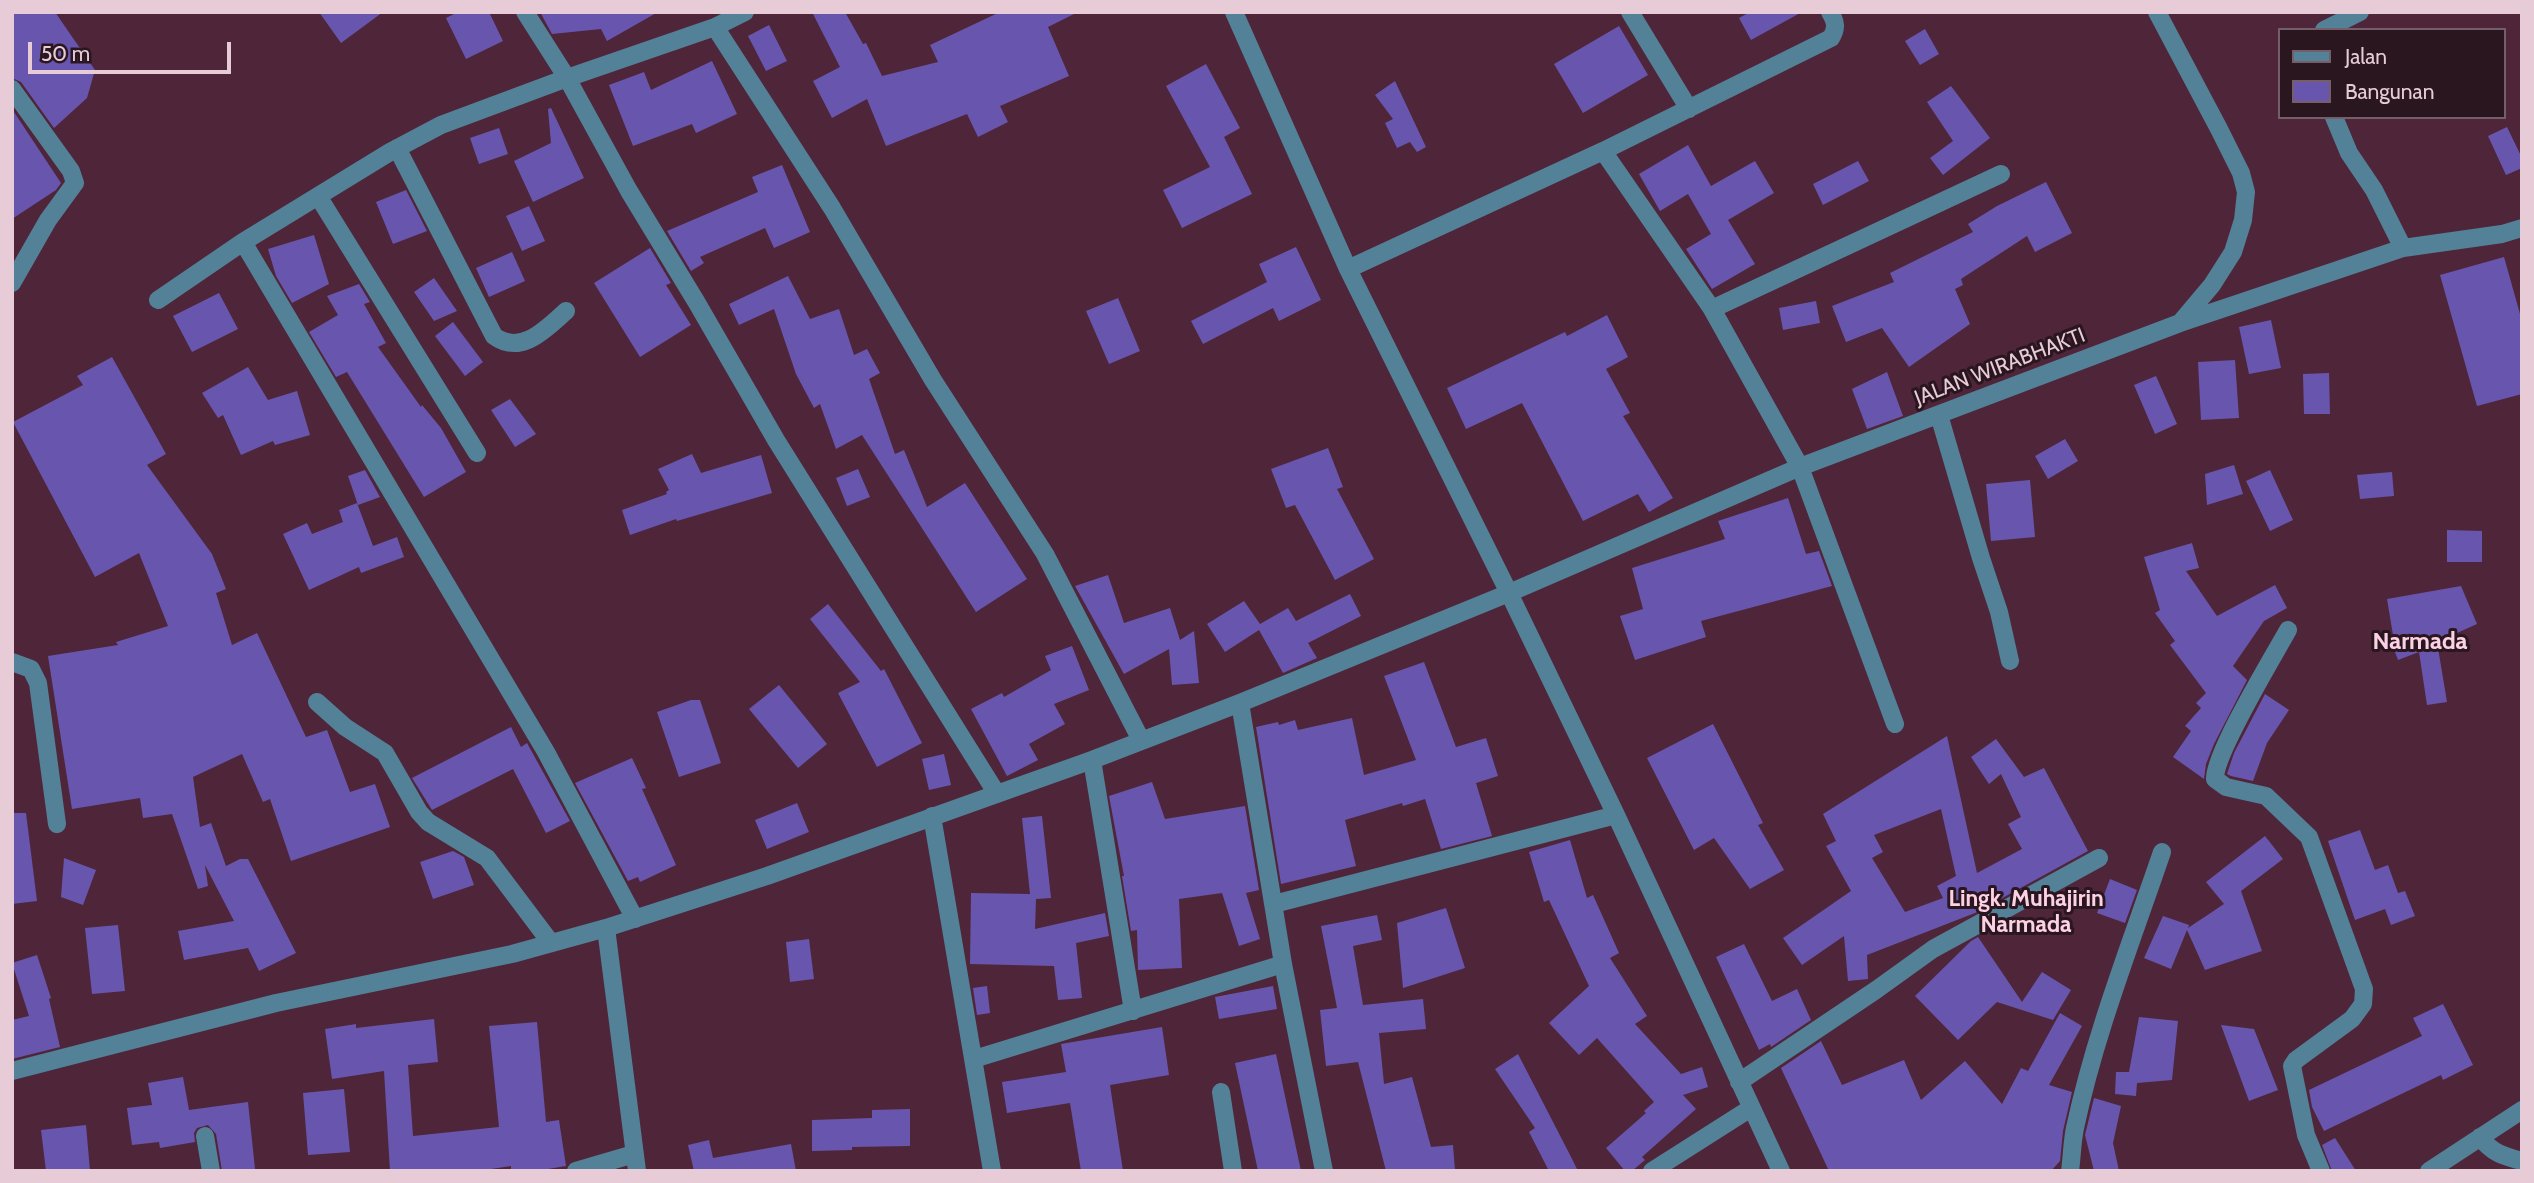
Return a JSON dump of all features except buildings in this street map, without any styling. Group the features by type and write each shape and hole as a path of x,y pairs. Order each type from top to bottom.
{"street":[{"path":"525,12 567,78 629,191 776,440 997,794"},
{"path":"158,300 243,242 397,148 441,125 715,27 745,12"},
{"path":"1234,12 1348,269 1616,815 1781,1171"},
{"path":"1630,12 1689,109"},
{"path":"1348,269 1603,151 1831,38 1835,31 1835,20 1830,12"},
{"path":"2157,12 2241,173 2246,192 2243,220 2233,252 2212,285 2180,323"},
{"path":"2340,17 2360,12"},
{"path":"715,27 832,208 933,380 1045,554 1141,740"},
{"path":"12,89 71,171 75,183 48,220 12,283"},
{"path":"2335,119 2348,153 2374,190 2403,248"},
{"path":"397,148 494,336 503,343 522,342 541,334 566,311"},
{"path":"1603,151 1712,309 1800,467 1895,724"},
{"path":"1712,309 2001,174"},
{"path":"318,196 477,453"},
{"name":"JALAN WIRABHAKTI","path":"12,1071 276,1003 551,943 767,876 1092,760 1240,703 1509,593 1800,467 2180,323 2403,248 2520,235"},
{"path":"243,242 546,752 635,919"},
{"path":"1939,415 1999,612 2010,661"},
{"path":"2288,630 2226,745 2215,772 2215,779 2226,788 2266,796 2309,837 2364,989 2363,1004 2352,1019 2296,1060 2292,1066 2306,1135 2320,1171"},
{"path":"12,662 31,669 38,683 57,824"},
{"path":"317,702 345,727 385,753 419,812 428,822 487,858 551,943"},
{"path":"1240,703 1283,964 1324,1171"},
{"path":"1092,760 1133,1011"},
{"path":"1274,904 1616,815"},
{"path":"932,816 992,1171"},
{"path":"2070,1171 2074,1132 2082,1097 2106,1016 2162,852"},
{"path":"1739,1082 1933,949 2099,858"},
{"path":"576,1171 635,1162 606,928"},
{"path":"974,1059 1283,964"},
{"path":"1220,1092 1233,1171"},
{"path":"1652,1171 1751,1108"},
{"path":"2429,1171 2522,1110"},
{"path":"205,1136 211,1171"},
{"path":"2480,1137 2488,1149 2522,1161"}],"district":[{"name":"Narmada","path":"2420,642"},
{"name":"Lingk. Muhajirin Narmada","path":"2026,912"}]}
